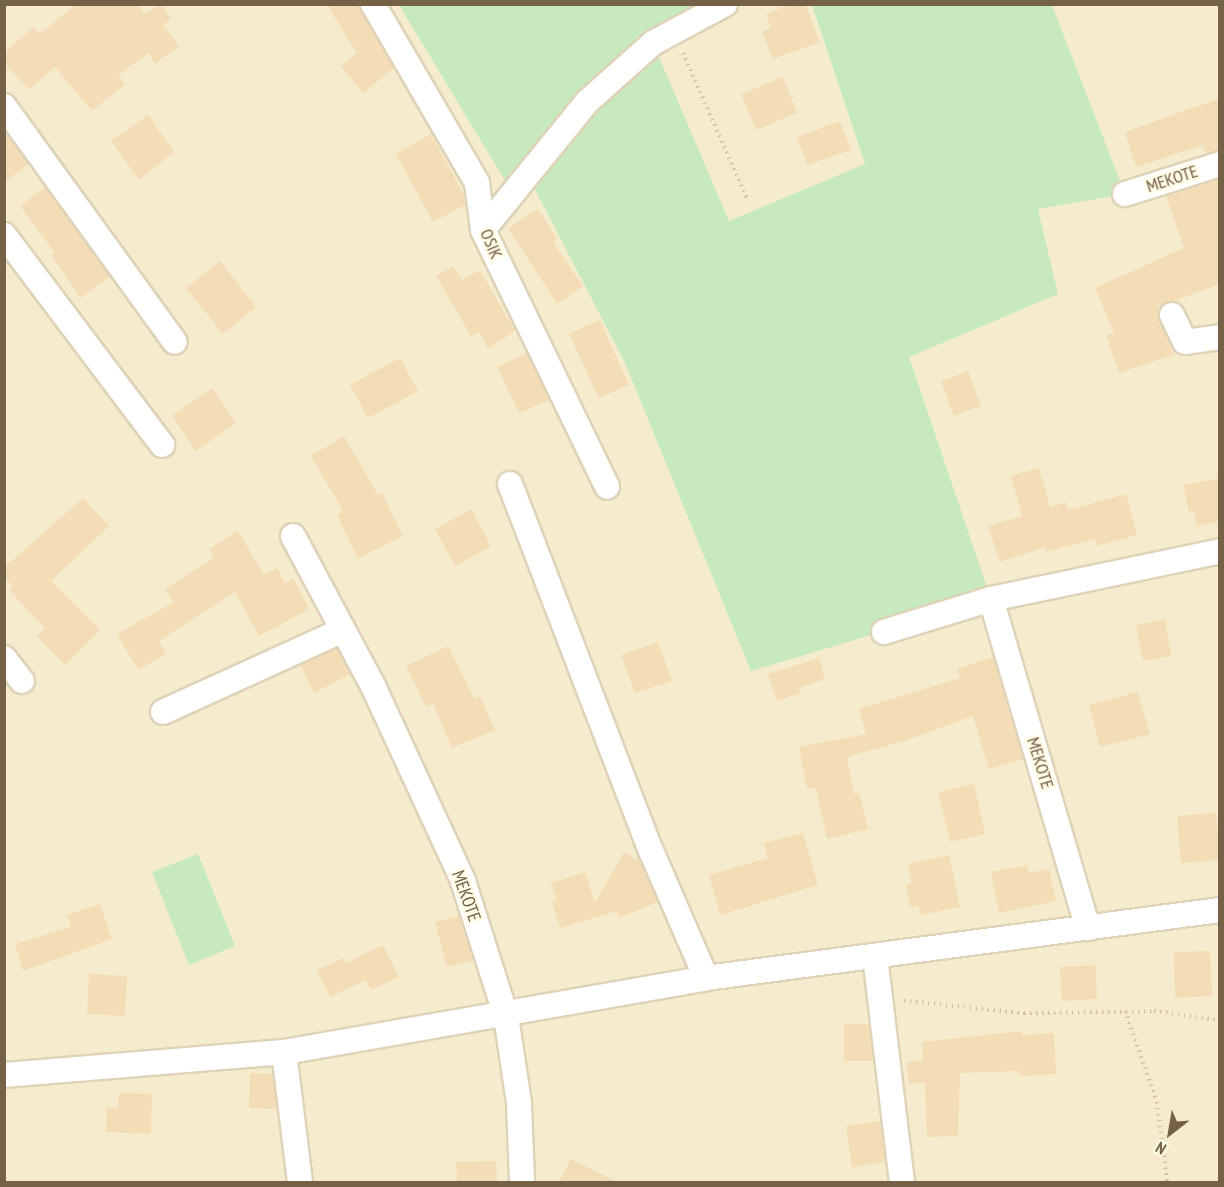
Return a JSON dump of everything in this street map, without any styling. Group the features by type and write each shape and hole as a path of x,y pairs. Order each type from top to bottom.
{"street":[{"name":"OSIK","path":"373,4 477,183 483,230 607,487"},
{"path":"483,230 588,101 653,43 725,4"},
{"path":"4,106 175,342"},
{"name":"MEKOTE","path":"1125,194 1220,164"},
{"path":"4,235 162,445"},
{"path":"1172,315 1185,342 1220,337"},
{"path":"510,484 606,723 652,853 706,978"},
{"name":"MEKOTE","path":"293,536 341,631 374,688 463,881 506,1016 519,1103 522,1182"},
{"path":"884,632 991,599 1220,551"},
{"name":"MEKOTE","path":"991,599 1088,928"},
{"path":"164,712 341,631"},
{"path":"4,658 22,681"},
{"path":"4,1075 284,1052 506,1016 706,978 1220,910"},
{"path":"875,956 902,1182"},
{"path":"284,1052 300,1182"}],"path":[{"path":"674,32 748,201"},
{"path":"880,998 1024,1013 1154,1011 1220,1020"},
{"path":"1125,1011 1157,1102 1167,1182"}],"shaded area":[{"path":"5,5 1219,5 1219,1182 5,1182"}],"green space":[{"path":"399,5 725,5 653,43 729,221 865,164 812,5 1052,5 1125,194 1038,209 1058,294 909,357 991,599 751,671 625,363 527,174 512,192"},
{"path":"198,854 235,946 189,965 152,872"}],"building":[{"path":"77,4 137,4 144,14 160,4 171,19 163,25 179,46 155,64 148,53 118,76 125,84 92,111 55,67 29,90 4,62 4,53 33,27 39,34"},
{"path":"326,4 359,4 394,68 363,93 341,66 357,53"},
{"path":"791,4 805,4 820,42 773,59 762,32 771,28 766,14"},
{"path":"783,77 797,113 756,130 741,94"},
{"path":"1220,98 1220,150 1206,153 1203,145 1136,167 1125,132"},
{"path":"148,115 174,152 139,180 111,141"},
{"path":"840,121 851,150 807,165 797,137"},
{"path":"4,131 28,164 4,183"},
{"path":"431,134 464,195 465,205 433,222 396,154"},
{"path":"1220,179 1220,284 1157,307 1173,355 1119,373 1106,335 1114,333 1095,288 1184,248 1166,196"},
{"path":"45,187 110,277 81,298 51,255 55,253 20,206"},
{"path":"538,209 557,239 553,242 583,286 557,304 508,228"},
{"path":"220,261 256,307 223,334 186,288"},
{"path":"453,266 462,280 480,270 515,331 488,349 479,332 471,336 436,276"},
{"path":"600,320 629,385 599,398 569,334"},
{"path":"527,353 549,400 519,413 497,367"},
{"path":"400,358 418,391 368,418 350,385"},
{"path":"968,371 981,406 954,416 941,381"},
{"path":"212,388 236,423 196,451 172,416"},
{"path":"344,436 378,495 382,493 403,536 358,558 337,515 343,511 311,456"},
{"path":"1039,468 1050,507 1066,502 1068,510 1126,494 1137,535 1096,546 1095,539 1046,552 1045,547 1000,562 988,526 1022,516 1011,476"},
{"path":"1220,478 1220,521 1197,526 1194,510 1189,512 1183,485"},
{"path":"83,498 109,526 51,581 100,630 65,665 37,636 45,628 9,590 13,586 4,577 4,568"},
{"path":"471,509 491,546 455,566 435,529"},
{"path":"238,531 264,575 277,568 285,583 293,578 309,609 259,636 235,592 159,641 166,654 138,670 117,634 174,602 165,589 214,558 209,549"},
{"path":"1165,620 1171,656 1143,661 1136,625"},
{"path":"658,642 672,681 635,693 621,655"},
{"path":"448,646 474,699 480,696 495,730 452,748 433,703 426,707 406,666"},
{"path":"337,649 350,674 314,693 300,665"},
{"path":"993,657 1023,759 989,769 973,716 907,740 847,757 854,794 859,793 868,829 827,839 816,788 807,789 799,747 866,734 859,709 960,678 957,669"},
{"path":"819,658 825,679 799,688 801,693 777,701 768,674"},
{"path":"1138,692 1150,734 1100,747 1089,705"},
{"path":"974,784 985,834 950,842 938,792"},
{"path":"1216,813 1220,860 1181,863 1177,816"},
{"path":"803,833 818,885 720,915 709,875 768,858 764,843"},
{"path":"624,852 640,862 658,902 619,918 617,911 560,928 552,902 557,900 551,883 585,872 595,903"},
{"path":"949,855 960,907 921,915 918,905 910,907 906,885 912,882 908,864"},
{"path":"1027,865 1028,873 1049,869 1056,901 999,913 991,872"},
{"path":"100,904 112,939 23,971 15,944 71,927 67,915"},
{"path":"459,916 473,960 447,967 435,922"},
{"path":"383,945 399,977 371,990 366,980 330,997 317,970 343,958 346,963"},
{"path":"1210,951 1212,996 1175,998 1174,952"},
{"path":"1096,965 1097,999 1062,1001 1060,967"},
{"path":"89,974 127,976 125,1016 87,1014"},
{"path":"844,1024 869,1024 873,1061 844,1061"},
{"path":"1022,1031 1022,1035 1054,1033 1056,1074 1020,1076 1019,1071 960,1073 958,1136 927,1137 925,1082 909,1084 907,1062 923,1061 922,1042"},
{"path":"250,1073 272,1074 277,1109 249,1108"},
{"path":"119,1093 152,1094 151,1134 106,1132 107,1108 118,1109"},
{"path":"880,1121 885,1162 852,1167 846,1126"},
{"path":"571,1159 618,1182 559,1182"},
{"path":"496,1161 497,1182 457,1182 456,1162"}]}
